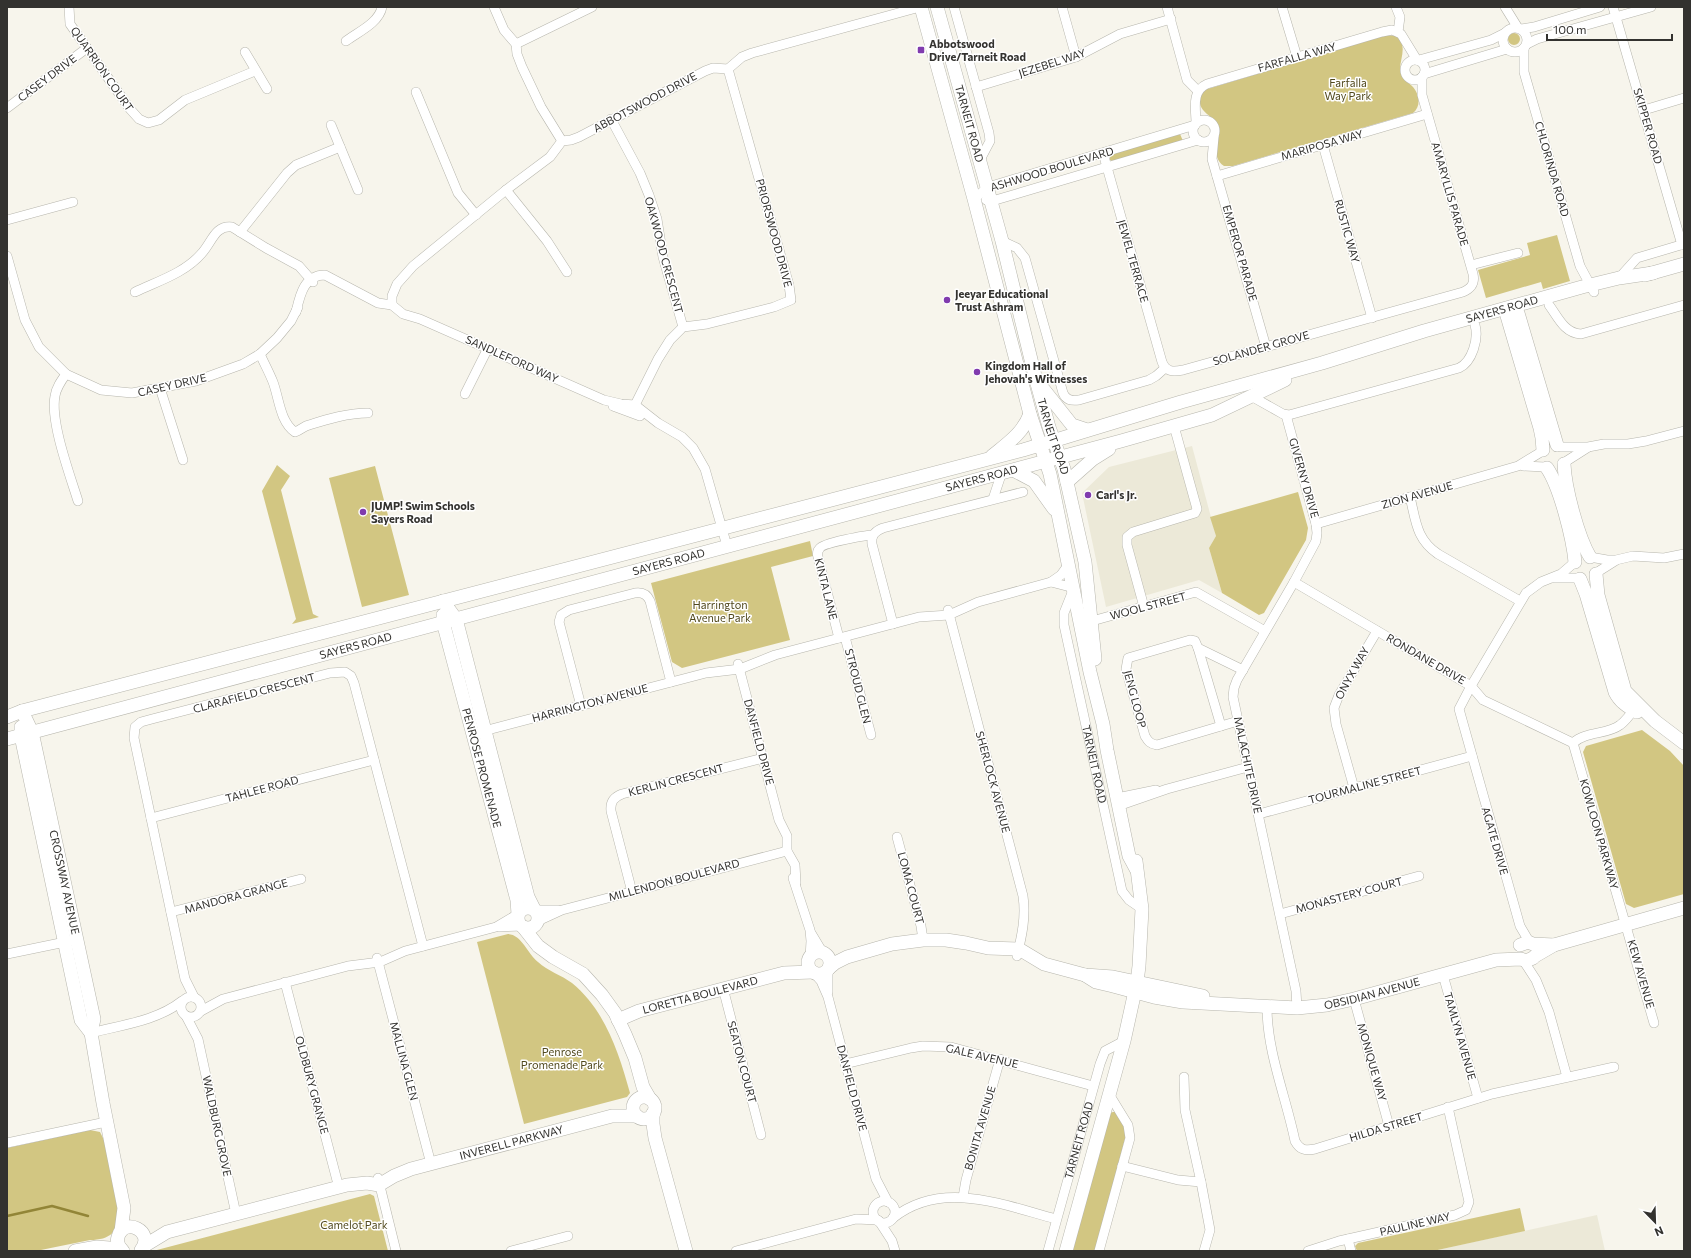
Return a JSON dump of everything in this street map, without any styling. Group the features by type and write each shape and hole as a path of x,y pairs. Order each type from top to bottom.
{"main road":[{"name":"TARNEIT ROAD","path":"921,7 974,199 1030,414 1039,445 1046,462 1069,564 1090,672 1100,708 1106,750 1122,800 1129,856 1136,869 1142,909 1136,987 1124,1041 1066,1251"},
{"name":"TARNEIT ROAD","path":"937,7 992,201 1036,380 1053,439 1061,458 1067,482 1085,562 1100,708"},
{"name":"SAYERS ROAD","path":"7,717 22,711 1039,445 1053,439 1386,344 1474,321 1549,305 1588,289 1684,264"},
{"name":"SAYERS ROAD","path":"1512,312 1619,278 1653,273"},
{"path":"1512,312 1559,446 1566,454 1564,463 1565,476 1582,540 1591,558 1597,565 1596,574 1598,595 1624,690 1636,707"},
{"path":"1512,312 1542,438 1541,460 1554,479 1572,543 1574,572 1579,579 1589,604 1615,692 1622,702 1636,707 1655,720 1684,744"},
{"name":"SAYERS ROAD","path":"7,739 727,546 1001,475 1174,426 1212,415 1322,363"},
{"path":"1036,380 1068,421 1077,427 1087,430"},
{"path":"989,458 1020,432 1025,426 1030,414"},
{"path":"1067,482 1093,459 1121,441"},
{"path":"1542,451 1549,445 1559,446"},
{"path":"1546,468 1558,469 1564,463"},
{"path":"1015,471 1034,481 1058,514"},
{"path":"1574,563 1580,558 1591,558"},
{"path":"1579,579 1590,580 1596,574"},
{"name":"PENROSE PROMENADE","path":"443,601 479,732 528,897 536,916 536,931 544,949"},
{"name":"CROSSWAY AVENUE","path":"22,711 71,941 81,1020 91,1033 106,1122 124,1208 121,1231 117,1239 122,1251"},
{"name":"PENROSE PROMENADE","path":"479,732 517,900 520,920 534,941 553,957 583,974 602,995 618,1020 632,1048 643,1087 650,1099"},
{"path":"525,908 536,916 532,927 520,920 525,908"},
{"path":"1527,951 1554,945 1684,908"},
{"path":"857,953 816,953 810,958 809,966 814,973 822,974 840,960 857,953 900,943 923,940 946,940 966,942 988,948 999,956 1018,953 1028,964 1044,964 1085,975 1096,982 1136,987"},
{"name":"OBSIDIAN AVENUE","path":"1136,987 1183,1002 1297,1008 1327,1005 1354,999 1527,951"},
{"path":"824,954 829,960 828,969"},
{"name":"LORETTA BOULEVARD","path":"618,1020 639,1011 784,973 810,958"},
{"name":"LORETTA BOULEVARD","path":"784,973 814,973"},
{"name":"PENROSE PROMENADE","path":"636,1110 639,1075"},
{"path":"636,1110 644,1097 650,1099 654,1104 653,1113 655,1138 686,1251"},
{"path":"636,1110 646,1118 653,1113"},
{"path":"636,1110 655,1138"},
{"name":"INVERELL PARKWAY","path":"378,1181 411,1169 636,1110"},
{"path":"142,1249 167,1232 343,1186 378,1181"},
{"name":"CROSSWAY AVENUE","path":"124,1208 144,1236 142,1249"},
{"path":"97,1247 129,1227 167,1232"},
{"path":"75,1251 97,1247 122,1251"}],"street":[{"name":"QUARRION COURT","path":"69,7 70,24 130,109 139,119 148,123 159,120 185,100 255,71"},
{"path":"346,41 375,20 381,12 382,7"},
{"path":"393,301 409,270 506,190 550,157 562,140 541,107 522,67 517,54 516,44 504,30 494,7"},
{"path":"516,44 592,7"},
{"path":"728,69 742,58 752,53 921,7"},
{"path":"954,7 990,138 980,160"},
{"path":"1062,7 1076,57"},
{"path":"1167,7 1186,71 1200,88 1196,96 1194,135 1198,141 1206,142 1214,136 1215,127 1202,114 1196,102"},
{"path":"1282,7 1297,57"},
{"path":"1406,64 1411,60 1418,60 1491,40 1512,28 1534,27 1600,7"},
{"name":"SKIPPER ROAD","path":"1613,7 1683,245"},
{"path":"1407,44 1405,71 1410,79 1417,80 1423,75 1509,51 1518,52 1537,39 1651,7"},
{"path":"1396,8 1395,31 1404,37 1407,44 1425,68 1423,75"},
{"path":"1505,8 1526,34 1525,46"},
{"path":"1505,8 1505,32 1502,40 1509,51"},
{"name":"JEZEBEL WAY","path":"976,87 1076,57 1120,34 1171,19"},
{"name":"FARFALLA WAY","path":"1200,88 1297,57 1395,31"},
{"name":"CHLORINDA ROAD","path":"1525,46 1524,72 1588,289"},
{"name":"CASEY DRIVE","path":"7,108 87,48"},
{"name":"CHLORINDA ROAD","path":"1509,51 1524,72"},
{"path":"245,52 267,89"},
{"name":"ABBOTSWOOD DRIVE","path":"562,140 579,138 694,75 713,68 728,69"},
{"name":"PRIORSWOOD DRIVE","path":"683,326 714,322 774,307 790,300 791,296 728,69"},
{"name":"AMARYLLIS PARADE","path":"1422,95 1423,75"},
{"name":"AMARYLLIS PARADE","path":"1410,79 1422,95 1471,265 1474,280 1471,287 1467,290"},
{"path":"416,92 458,193 476,215"},
{"path":"1644,110 1684,98"},
{"name":"MARIPOSA WAY","path":"1218,176 1428,114"},
{"name":"OAKWOOD CRESCENT","path":"611,120 640,174 649,195 657,219 663,257 683,326"},
{"path":"1195,124 1202,120 1211,122"},
{"name":"ASHWOOD BOULEVARD","path":"974,199 988,187 1195,124"},
{"path":"331,125 358,190"},
{"name":"EMPEROR PARADE","path":"1212,159 1214,136"},
{"name":"ASHWOOD BOULEVARD","path":"974,199 992,201 1198,141"},
{"name":"EMPEROR PARADE","path":"1198,141 1212,159 1218,176 1266,347"},
{"name":"RUSTIC WAY","path":"1323,145 1372,318"},
{"path":"240,232 296,165 340,147"},
{"name":"JEWEL TERRACE","path":"1103,153 1160,358 1165,368"},
{"path":"506,190 547,241 567,272"},
{"path":"7,220 73,202"},
{"path":"135,292 186,267 203,253 220,228 226,226 232,227 299,266 312,280"},
{"path":"1002,241 1017,248 1025,258 1063,393 1068,399 1079,400 1149,380 1165,368"},
{"path":"1619,278 1637,258 1683,245"},
{"path":"1471,265 1518,253"},
{"name":"CASEY DRIVE","path":"7,256 25,320 39,347 66,374 101,390 132,393 196,381 243,364 260,354 277,338 290,321 312,280"},
{"name":"SANDLEFORD WAY","path":"312,280 322,279 347,287 360,292 378,303 393,301 420,318 604,400 622,410 636,409 646,420 658,423 682,437 697,454 706,469 727,546"},
{"name":"SOLANDER GROVE","path":"1165,368 1171,371 1183,370 1467,290"},
{"name":"SAYERS ROAD","path":"1549,305 1566,328 1575,333 1582,334 1684,305"},
{"name":"SAYERS ROAD","path":"1286,415 1295,415 1463,366 1470,359 1474,345 1477,332 1474,321"},
{"path":"636,409 658,359 670,340 683,326"},
{"path":"465,394 488,348"},
{"path":"260,354 273,382 285,420 295,432 307,425 354,413 368,414"},
{"path":"66,374 59,385 55,396 54,410 56,424 78,501"},
{"path":"160,388 183,460"},
{"path":"1252,396 1286,415"},
{"name":"GIVERNY DRIVE","path":"1286,415 1316,524 1316,541"},
{"path":"1144,607 1127,545 1127,537 1133,532 1195,513 1197,509 1174,426"},
{"path":"1559,446 1588,447 1604,444 1637,443 1684,431"},
{"path":"1564,463 1588,447"},
{"name":"ZION AVENUE","path":"1316,524 1518,466 1542,451"},
{"name":"ZION AVENUE","path":"1518,466 1546,468"},
{"path":"993,499 1001,475"},
{"name":"KINTA LANE","path":"842,638 818,557 818,552 822,546 859,536 873,535 883,528 1023,492"},
{"path":"1410,497 1420,535 1426,544 1438,554 1520,601"},
{"path":"873,535 872,544 893,624"},
{"name":"MALACHITE DRIVE","path":"1297,1008 1296,990 1233,697 1234,688 1243,670 1316,541"},
{"path":"1591,558 1616,560 1633,556 1664,558 1684,554"},
{"path":"1596,574 1616,560"},
{"path":"1553,578 1574,563"},
{"name":"HARRINGTON AVENUE","path":"479,732 706,673 739,666 919,617 948,612 978,602 1051,582 1061,575 1069,564"},
{"path":"1553,578 1579,579"},
{"name":"AGATE DRIVE","path":"1553,578 1535,585 1520,601 1471,686 1460,709 1527,951 1536,980 1552,1021 1567,1077"},
{"name":"HARRINGTON AVENUE","path":"1051,582 1074,588"},
{"name":"RONDANE DRIVE","path":"1294,582 1471,686 1483,700 1573,743"},
{"name":"TARNEIT ROAD","path":"1074,588 1064,613 1064,625 1122,891 1129,900 1142,909"},
{"name":"WOOL STREET","path":"1092,621 1196,592 1266,631"},
{"path":"581,706 559,622 562,613 576,608 634,593 646,595 650,601 671,682"},
{"name":"SHERLOCK AVENUE","path":"948,612 1023,896 1024,919 1018,953"},
{"name":"ONYX WAY","path":"1354,788 1336,724 1334,708 1339,696 1377,630"},
{"name":"STROUD GLEN","path":"842,638 870,735"},
{"name":"JENG LOOP","path":"1238,721 1157,745 1148,741 1145,736 1126,669 1128,658 1190,640 1195,641 1198,648 1243,670"},
{"path":"1198,648 1221,726"},
{"name":"DANFIELD DRIVE","path":"739,666 779,820 787,836 785,851 795,865 796,883 810,930 824,954"},
{"name":"CLARAFIELD CRESCENT","path":"195,997 185,979 134,738 134,730 137,725 152,719 322,674 342,671 351,676 423,946"},
{"path":"1573,743 1579,738 1617,727 1626,720 1636,707"},
{"name":"KOWLOON PARKWAY","path":"1573,743 1626,925"},
{"name":"TOURMALINE STREET","path":"1258,814 1472,756"},
{"name":"KERLIN CRESCENT","path":"632,892 611,811 611,805 614,799 622,794 763,758"},
{"name":"TAHLEE ROAD","path":"151,818 374,760"},
{"path":"1122,800 1148,790 1167,789 1248,767"},
{"name":"LOMA COURT","path":"897,837 921,926 923,940"},
{"name":"MILLENDON BOULEVARD","path":"536,916 785,851"},
{"name":"MONASTERY COURT","path":"1280,914 1419,876"},
{"name":"MANDORA GRANGE","path":"171,912 301,879"},
{"path":"158,1016 193,1017 223,999 348,966 360,960 378,960 391,951 405,951 520,920"},
{"name":"KEW AVENUE","path":"1626,925 1654,1023"},
{"name":"DANFIELD DRIVE","path":"810,930 810,958"},
{"path":"7,954 71,941"},
{"name":"MALLINA GLEN","path":"378,960 430,1164"},
{"name":"DANFIELD DRIVE","path":"828,969 828,997"},
{"name":"DANFIELD DRIVE","path":"814,973 828,997 876,1179 889,1202"},
{"name":"TAMLYN AVENUE","path":"1443,974 1478,1098"},
{"name":"CLARAFIELD CRESCENT","path":"182,1001 185,979"},
{"name":"OLDBURY GRANGE","path":"285,982 343,1186"},
{"name":"SEATON COURT","path":"723,988 761,1135"},
{"path":"91,1033 158,1016 174,1008 189,996 223,999"},
{"path":"195,997 201,1003 200,1012"},
{"name":"MONIQUE WAY","path":"1354,999 1389,1126"},
{"path":"182,1001 181,1009 186,1016"},
{"name":"HILDA STREET","path":"1267,1007 1268,1025 1275,1060 1296,1141 1299,1146 1305,1150 1315,1149 1478,1098 1614,1067"},
{"name":"WALDBURG GROVE","path":"198,1038 200,1012"},
{"name":"WALDBURG GROVE","path":"186,1016 198,1038 236,1214"},
{"name":"TARNEIT ROAD","path":"1048,1251 1100,1064 1105,1052 1124,1041"},
{"name":"GALE AVENUE","path":"845,1064 910,1048 923,1046 951,1047 1000,1059 1094,1086"},
{"name":"BONITA AVENUE","path":"963,1197 966,1180 1000,1059"},
{"path":"1184,1077 1185,1110 1210,1230 1204,1251"},
{"path":"1099,1251 1130,1138 1129,1129 1109,1094"},
{"name":"PAULINE WAY","path":"1308,1251 1348,1239 1455,1215 1466,1210 1469,1202 1448,1107"},
{"path":"7,1143 106,1122"},
{"path":"1122,1166 1178,1180 1201,1182"},
{"name":"DANFIELD DRIVE","path":"875,1207 876,1179"},
{"path":"378,1181 396,1251"},
{"path":"856,1219 887,1222 913,1205 938,1198 963,1197 991,1202 1056,1219"},
{"path":"736,1251 856,1219 882,1202 913,1205"},
{"path":"889,1202 895,1209 892,1242"},
{"path":"875,1207 874,1216 892,1242 895,1251"},
{"path":"511,1251 568,1236"},
{"path":"1348,1239 1351,1251"}],"shaded area":[{"path":"1192,446 1216,536 1209,548 1222,593 1199,580 1106,607 1082,493 1109,467"},
{"path":"1597,1215 1605,1251 1433,1251"}],"green space":[{"path":"1512,33 1516,33 1520,39 1516,45 1512,45 1508,41 1508,37"},
{"name":"Farfalla Way Park","path":"1386,35 1396,36 1402,45 1403,50 1400,65 1401,74 1412,86 1418,96 1418,107 1413,113 1233,166 1224,166 1220,162 1215,147 1218,129 1213,119 1205,112 1200,104 1200,98 1204,90"},
{"path":"1180,134 1183,141 1112,161 1110,160 1110,155 1114,153"},
{"path":"1557,235 1570,281 1543,289 1541,282 1486,298 1478,270 1530,255 1527,243"},
{"path":"277,465 290,476 281,490 313,614 319,617 292,624 296,619 262,491"},
{"path":"375,466 409,595 362,607 329,478"},
{"path":"1298,492 1308,528 1306,540 1264,613 1259,615 1222,593 1209,548 1216,536 1210,517"},
{"name":"Harrington Avenue Park","path":"810,541 813,556 771,567 790,640 682,668 672,662 651,583"},
{"path":"1642,730 1670,751 1684,766 1684,894 1634,908 1626,904 1583,752 1586,746"},
{"name":"Penrose Promenade Park","path":"508,934 513,935 521,941 534,958 542,965 572,983 584,994 593,1006 602,1019 616,1048 630,1093 627,1097 524,1124 477,942"},
{"path":"1115,1112 1125,1128 1126,1135 1095,1251 1072,1251 1110,1113"},
{"path":"90,1130 100,1132 104,1140 119,1211 119,1218 115,1229 108,1236 97,1240 90,1240 36,1251 7,1251 7,1148"},
{"name":"Camelot Park","path":"370,1194 374,1196 388,1251 153,1251"},
{"path":"1520,1208 1525,1231 1433,1251 1357,1251 1355,1246 1358,1243"}],"waterway":[{"path":"7,1216 52,1206 88,1216"}],"place":[{"name":"Abbotswood Drive/Tarneit Road","path":"921,50"},
{"name":"Jeeyar Educational Trust Ashram","path":"947,300"},
{"name":"Kingdom Hall of Jehovah's Witnesses","path":"977,372"},
{"name":"Carl's Jr.","path":"1088,495"},
{"name":"JUMP! Swim Schools Sayers Road","path":"363,512"}]}
